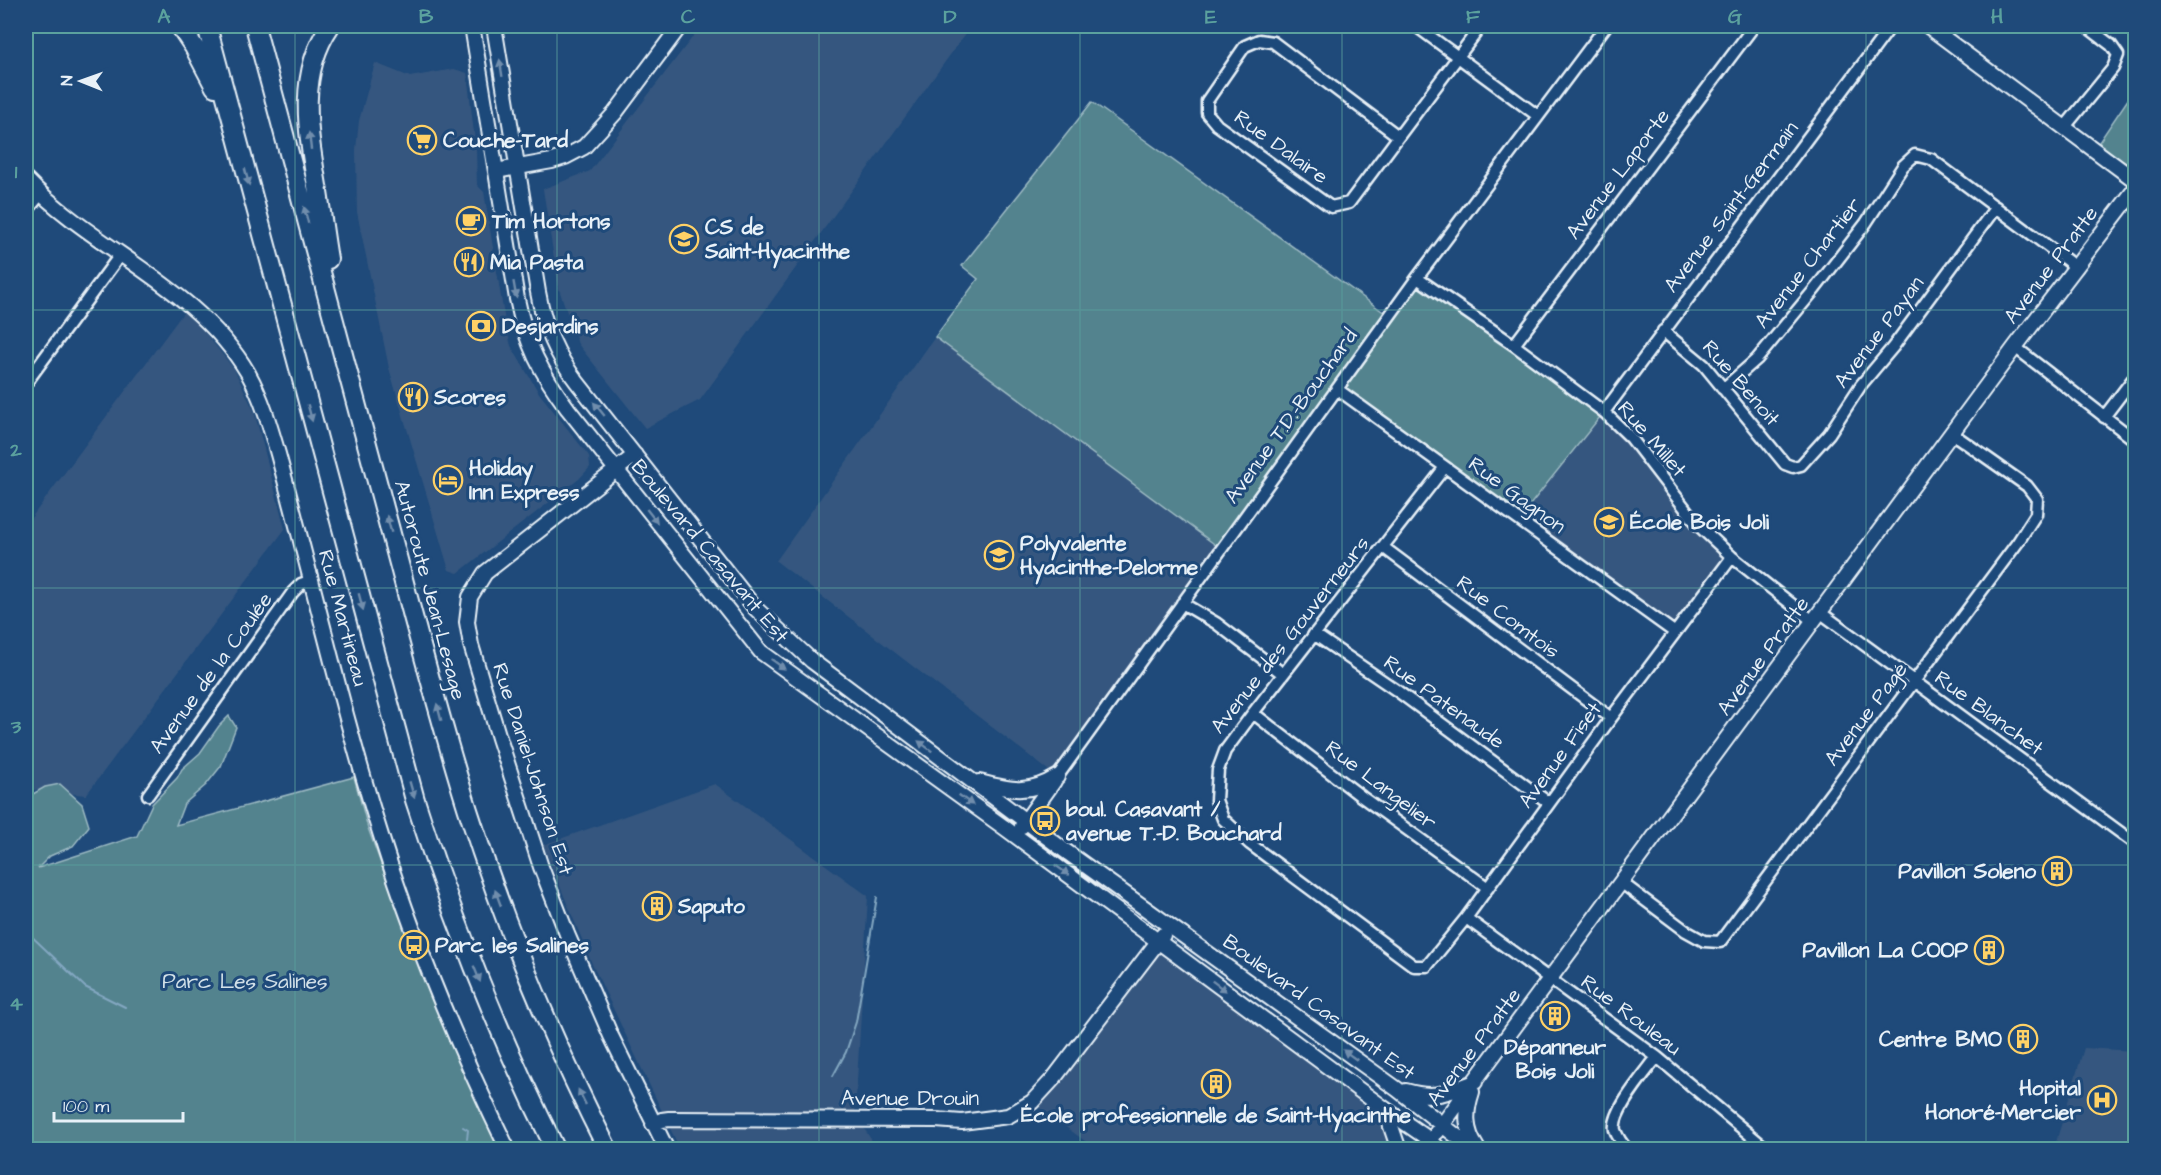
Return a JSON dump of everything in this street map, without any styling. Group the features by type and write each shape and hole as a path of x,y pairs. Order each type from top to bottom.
{"highway":[{"path":"180,26 197,52 232,120"},
{"path":"207,26 394,724 426,834 493,1014 556,1149"},
{"name":"Autoroute Jean-Lesage","path":"255,26 448,745 476,835 532,985 571,1074 608,1149"},
{"path":"330,26 318,46 313,62 307,114 343,353"}],"street":[{"name":"Boulevard Casavant Est","path":"472,26 517,299 528,345 553,388 616,471 761,652 1158,941 1385,1109 1431,1146"},
{"name":"Boulevard Casavant Est","path":"494,26 539,300 551,339 572,375 755,608 812,661 1064,850 1397,1089 1476,1149"},
{"path":"496,171 565,157 584,147 615,113 680,26"},
{"path":"1416,26 1538,116"},
{"path":"1398,136 1481,26"},
{"name":"Avenue T.D.-Bouchard","path":"1015,836 1417,278 1606,26"},
{"name":"Avenue Laporte","path":"1514,345 1754,26"},
{"name":"Avenue Saint-Germain","path":"1604,412 1890,26"},
{"path":"1928,26 2136,181"},
{"path":"2064,128 2113,68 2118,55 2111,45 2086,26"},
{"name":"Rue Dalaire","path":"1259,40 1273,42 1398,136 1349,203 1331,207 1216,125 1207,113 1207,101 1245,46 1259,40"},
{"name":"Avenue Chartier","path":"1723,389 1757,359 1808,298 1866,223 1903,166 1915,154 1931,159 1996,207"},
{"name":"Rue Martineau","path":"26,179 40,195 200,314 227,343 249,375 269,423 366,787 388,857 446,1013 508,1149"},
{"name":"Avenue Pratte","path":"1431,1146 1443,1124 2015,347 2136,188"},
{"path":"26,212 40,195"},
{"path":"1996,207 2077,268"},
{"name":"Avenue Payan","path":"1785,464 1793,467 1801,465 1829,434 1861,385 1893,347 1996,207"},
{"path":"26,383 120,255"},
{"name":"Rue Millet","path":"1417,278 1514,345 1604,412 1631,438 1698,525 1732,557 1817,617"},
{"name":"Rue Benoit","path":"1664,332 1704,365 1785,464"},
{"path":"2015,347 2136,441"},
{"path":"2104,417 2136,375"},
{"name":"Rue Gagnon","path":"1337,389 1674,632"},
{"name":"Avenue Pagé","path":"1622,883 1686,931 1704,941 1720,942 2018,542 2036,514 2037,499 2027,486 1953,434"},
{"name":"Rue Daniel-Johnson Est","path":"635,455 485,573 470,597 467,622 471,645 499,738 546,882 591,994 667,1149"},
{"name":"Avenue des Gouverneurs","path":"1414,966 1250,844 1223,819 1216,800 1218,770 1225,751 1252,713 1445,467"},
{"name":"Rue Comtois","path":"1383,547 1611,718"},
{"name":"Avenue Fiset","path":"1414,966 1427,966 1466,918 1674,632 1732,557"},
{"name":"Avenue de la Coulée","path":"148,795 293,592 301,584 312,580"},
{"path":"1182,603 1216,623 1283,674"},
{"name":"Rue Blanchet","path":"1817,617 1913,683 2136,844"},
{"name":"Rue Patenaude","path":"1314,634 1396,690 1548,803"},
{"name":"Rue Langelier","path":"1252,713 1362,797 1488,888"},
{"path":"972,781 1016,791 1035,788 1057,777"},
{"name":"Rue Rouleau","path":"1466,918 1657,1057 1768,1149"},
{"path":"1158,941 1169,926"},
{"name":"Avenue Drouin","path":"653,1124 669,1119 962,1122 1008,1116 1032,1102 1054,1078 1158,941"},
{"path":"1628,1149 1615,1130 1615,1120 1624,1103 1657,1057"},
{"path":"1397,1089 1428,1097 1441,1095 1475,1082"},
{"path":"1475,1082 1466,1114 1467,1127 1476,1149"},
{"path":"1385,1109 1399,1149"}],"shaded area":[{"name":"CS de Saint-Hyacinthe","path":"701,26 971,26 700,400 645,428 578,344 559,289 543,189 590,171"},
{"path":"375,63 410,77 454,69 467,73 476,151 477,185 484,192 511,346 539,393 589,456 590,467 579,479 458,573 449,570 389,368 357,212 356,150 359,121"},
{"path":"186,309 234,369 254,411 285,529 86,795 26,789 26,525"},
{"name":"Polyvalente Hyacinthe-Delorme","path":"935,337 1221,549 1057,777 776,561"},
{"name":"École Bois Joli","path":"1604,412 1732,557 1674,632 1518,520"},
{"path":"715,784 868,896 855,1114 877,1149 680,1149 593,966 543,845"},
{"path":"1159,947 1375,1108 1386,1121 1393,1149 1096,1149 1037,1106"},
{"name":"Hopital Honoré-Mercier","path":"2084,1048 2135,1051 2135,1149 2054,1149"}],"green space":[{"path":"2135,89 2135,160 2127,172 2095,148"},
{"path":"1092,102 1389,316 1417,278 1604,412 1518,520 1337,389 1221,549 935,337 978,279 962,266"},
{"name":"Parc Les Salines","path":"229,716 236,727 221,766 206,785 184,804 176,825 354,777 368,828 408,938 458,1061 499,1149 26,1149 26,798 45,787 60,784 82,804 89,826 73,846 50,856 38,868 137,836 152,804 177,778 182,769 200,753"}],"waterway":[{"path":"833,1076 846,1052 856,1022 877,897"},
{"path":"26,931 85,987 125,1007"},
{"path":"463,1127 468,1130 467,1139"}],"place":[{"name":"Couche-Tard","path":"422,140"},
{"name":"Tim Hortons","path":"471,221"},
{"name":"CS de Saint-Hyacinthe","path":"684,239"},
{"name":"Mia Pasta","path":"469,262"},
{"name":"Desjardins","path":"481,326"},
{"name":"Scores","path":"413,397"},
{"name":"Holiday Inn Express","path":"448,480"},
{"name":"École Bois Joli","path":"1609,522"},
{"name":"Polyvalente Hyacinthe-Delorme","path":"999,555"},
{"name":"boul. Casavant / avenue T.-D. Bouchard","path":"1045,821"},
{"name":"Pavillon Soleno","path":"2057,871"},
{"name":"Saputo","path":"657,906"},
{"name":"Parc les Salines","path":"414,945"},
{"name":"Pavillon La COOP","path":"1989,950"},
{"name":"Dépanneur Bois Joli","path":"1555,1016"},
{"name":"Centre BMO","path":"2023,1039"},
{"name":"École professionnelle de Saint-Hyacinthe","path":"1216,1084"},
{"name":"Hopital Honoré-Mercier","path":"2102,1100"}]}
